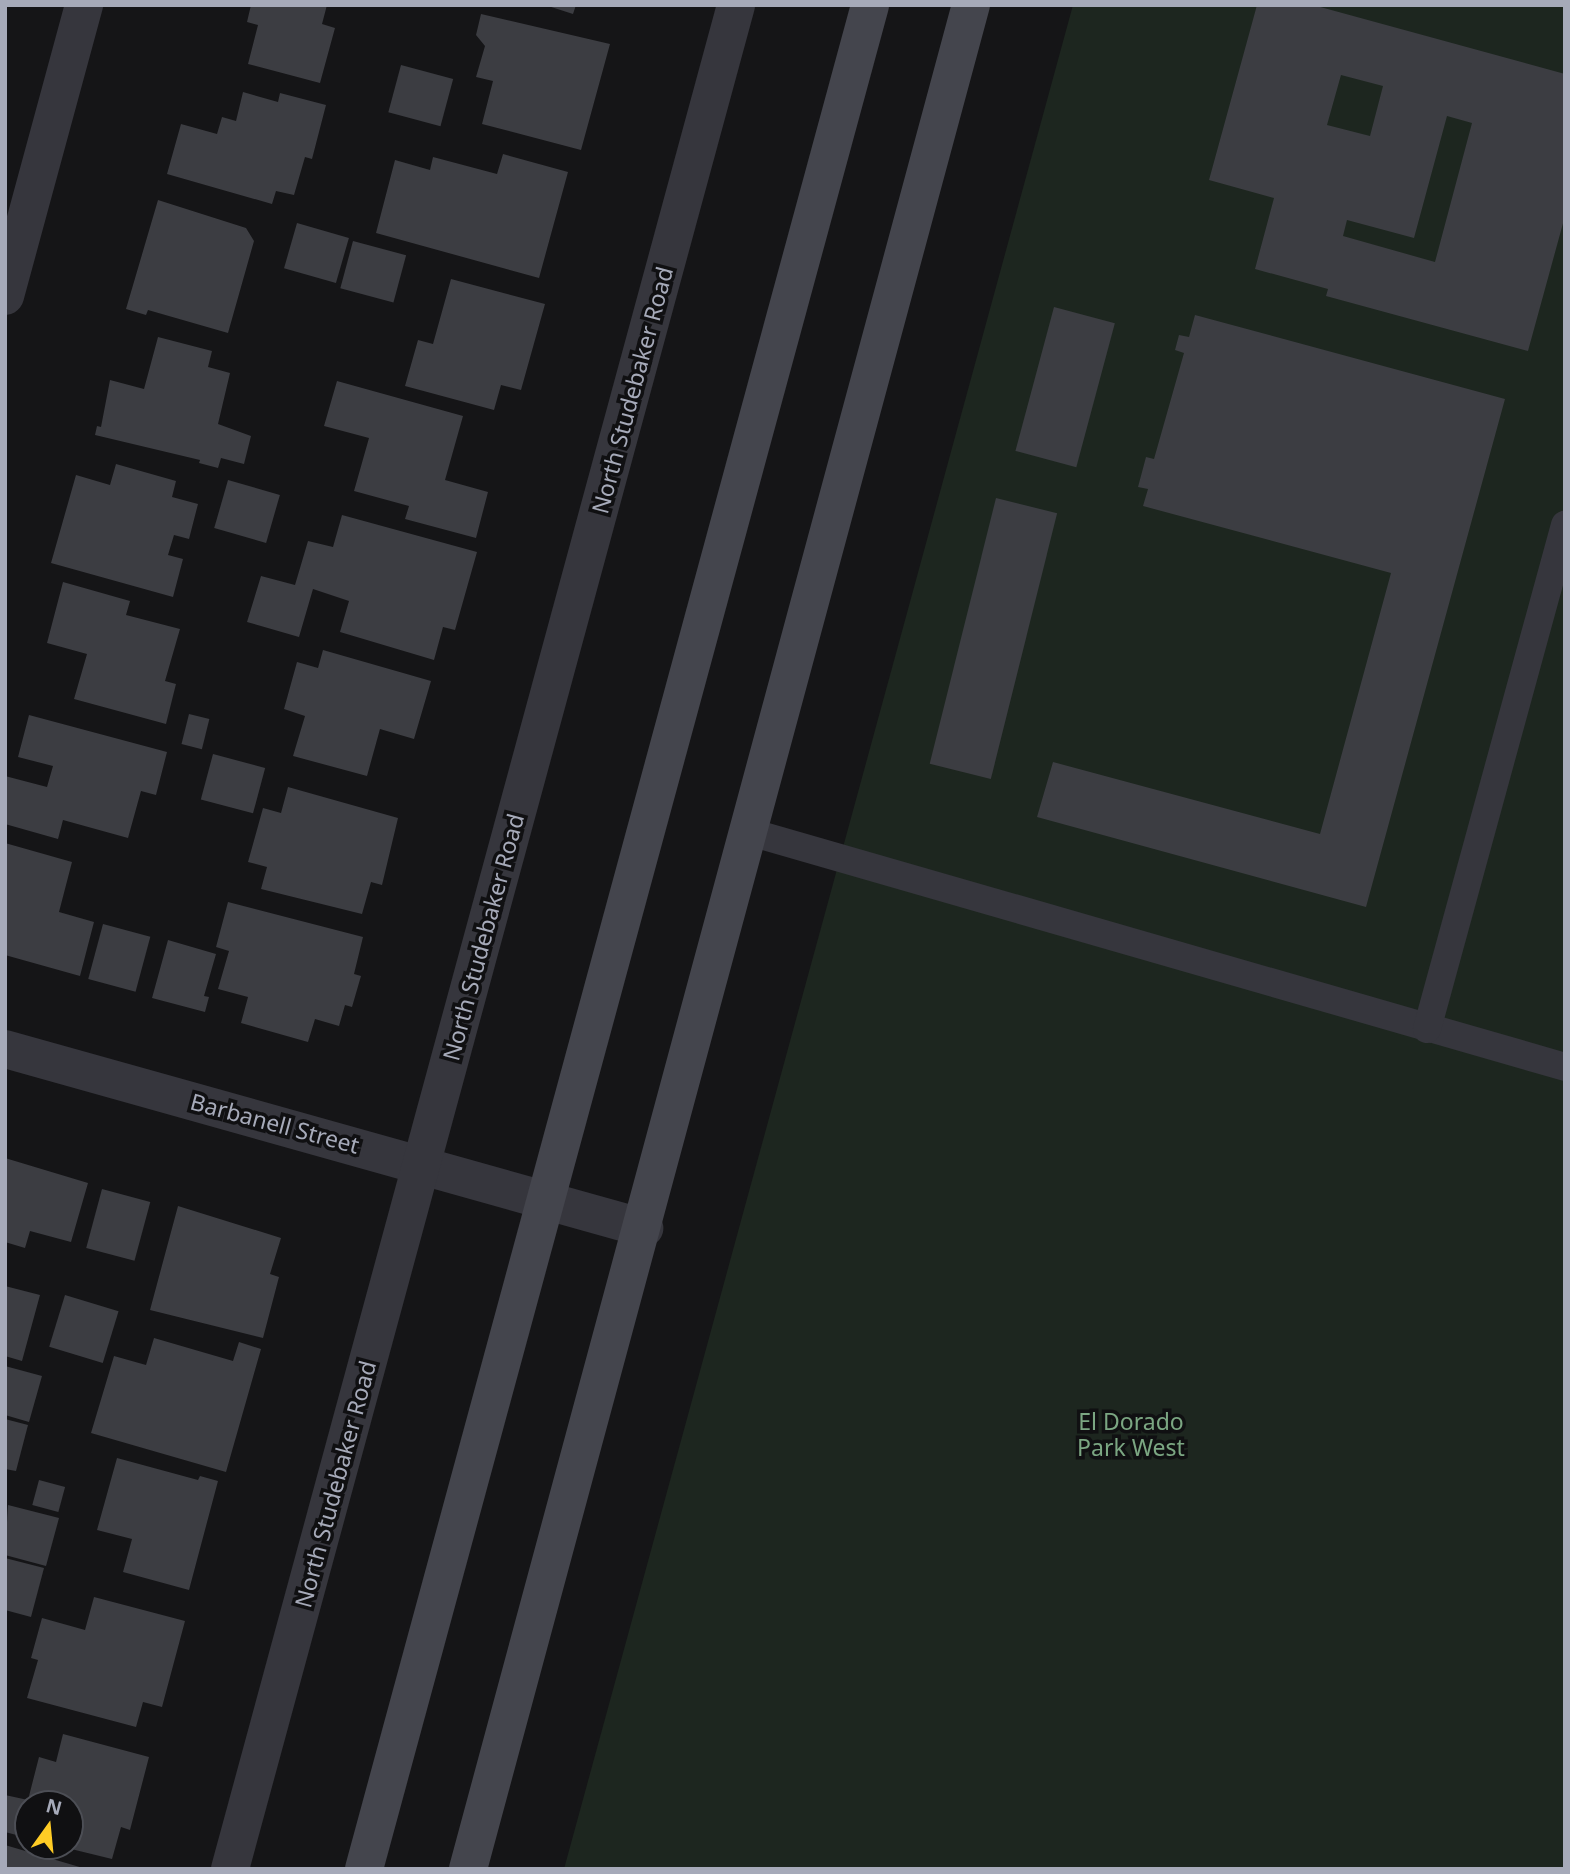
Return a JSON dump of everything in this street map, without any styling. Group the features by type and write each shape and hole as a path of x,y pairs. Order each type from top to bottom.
{"main road":[{"path":"364,1869 870,5"},
{"path":"468,1869 644,1228 971,5"}],"street":[{"path":"5,296 84,5"},
{"name":"North Studebaker Road","path":"230,1869 736,5"},
{"name":"Barbanell Street","path":"5,1049 644,1228"}],"lane":[{"path":"1427,1028 1565,525"},
{"path":"750,832 1565,1067"}],"green space":[{"name":"El Dorado Park West","path":"1073,5 1565,5 1565,1869 564,1869"}],"building":[{"path":"251,5 327,5 322,24 335,28 320,83 248,64 258,25 247,22"},
{"path":"545,5 576,5 573,14"},
{"path":"1257,5 1313,5 1565,74 1565,216 1528,351 1326,296 1328,289 1255,269 1274,198 1209,180","holes":["1341,75 1383,86 1370,136 1327,125","1447,116 1472,123 1435,262 1343,236 1347,220 1414,238"]},
{"path":"481,14 610,44 581,150 482,124 493,81 476,77 485,46 476,35"},
{"path":"401,65 453,79 440,126 388,112"},
{"path":"243,92 278,102 280,93 326,105 312,159 305,157 294,195 276,191 272,204 167,174 181,124 217,134 222,117 236,121"},
{"path":"503,154 568,172 539,278 376,233 395,160 430,170 433,157 497,174"},
{"path":"158,200 246,228 254,241 228,333 148,310 146,315 126,309"},
{"path":"297,223 349,238 336,283 284,268"},
{"path":"353,241 406,255 393,303 340,288"},
{"path":"451,279 545,304 521,390 501,385 494,410 405,386 418,340 433,344"},
{"path":"1054,307 1115,323 1076,467 1015,451"},
{"path":"1195,315 1505,399 1366,907 1037,817 1053,762 1320,834 1391,573 1143,506 1148,489 1138,487 1146,457 1154,459 1184,353 1175,350 1179,335 1189,337"},
{"path":"158,337 212,351 208,367 230,373 218,424 251,436 244,464 221,458 218,468 199,463 200,460 95,435 97,426 101,427 110,380 144,389"},
{"path":"337,381 463,416 445,480 488,492 476,538 405,519 409,506 354,491 369,438 324,426"},
{"path":"116,464 176,481 172,497 198,504 189,539 174,535 168,555 183,559 173,597 51,563 76,475 110,485"},
{"path":"228,480 280,495 266,543 214,528"},
{"path":"996,498 1057,513 991,779 930,764"},
{"path":"342,515 477,552 455,630 443,627 434,660 340,632 349,601 313,589 299,637 247,622 261,576 295,585 308,541 333,547"},
{"path":"63,582 130,601 126,615 180,629 165,681 176,684 166,724 74,699 87,654 47,643"},
{"path":"323,650 431,681 414,739 380,729 367,776 293,756 305,716 284,709 297,662 318,668"},
{"path":"189,714 209,719 202,749 182,744"},
{"path":"29,715 167,752 156,795 141,791 128,838 63,820 58,839 5,824 5,776 47,787 53,766 18,757"},
{"path":"213,754 265,768 253,813 201,799"},
{"path":"288,787 398,818 382,885 371,882 362,914 261,889 267,867 248,862 263,808 281,813"},
{"path":"5,843 72,862 59,912 94,922 80,976 5,955"},
{"path":"228,902 363,937 354,974 361,976 352,1007 345,1005 339,1026 315,1019 308,1042 241,1023 248,997 218,989 229,951 216,947"},
{"path":"103,924 150,937 136,992 88,979"},
{"path":"168,940 216,954 204,996 209,997 205,1012 152,998"},
{"path":"5,1158 88,1183 71,1242 30,1231 25,1248 5,1242"},
{"path":"102,1189 150,1202 135,1261 86,1248"},
{"path":"178,1206 281,1238 270,1274 279,1277 263,1338 150,1310"},
{"path":"5,1286 40,1295 22,1361 5,1356"},
{"path":"65,1295 119,1311 103,1363 49,1347"},
{"path":"154,1338 233,1361 239,1342 261,1349 226,1472 91,1433 114,1356 146,1365"},
{"path":"5,1366 42,1376 29,1422 5,1415"},
{"path":"5,1419 28,1425 16,1471 5,1469"},
{"path":"117,1458 198,1480 200,1476 218,1481 189,1590 123,1572 132,1539 97,1530"},
{"path":"39,1480 65,1487 58,1512 32,1505"},
{"path":"8,1505 59,1518 46,1566 5,1555"},
{"path":"5,1558 44,1568 31,1617 5,1610"},
{"path":"94,1597 185,1621 162,1707 143,1702 136,1727 27,1698 38,1660 31,1658 42,1618 85,1630"},
{"path":"63,1734 149,1757 130,1830 121,1827 112,1859 84,1852 84,1790 31,1790 39,1757 56,1762"},
{"path":"5,1795 14,1797 14,1834 5,1832"},
{"path":"5,1845 14,1848 14,1860 56,1860 83,1868 83,1869 5,1869"}]}
